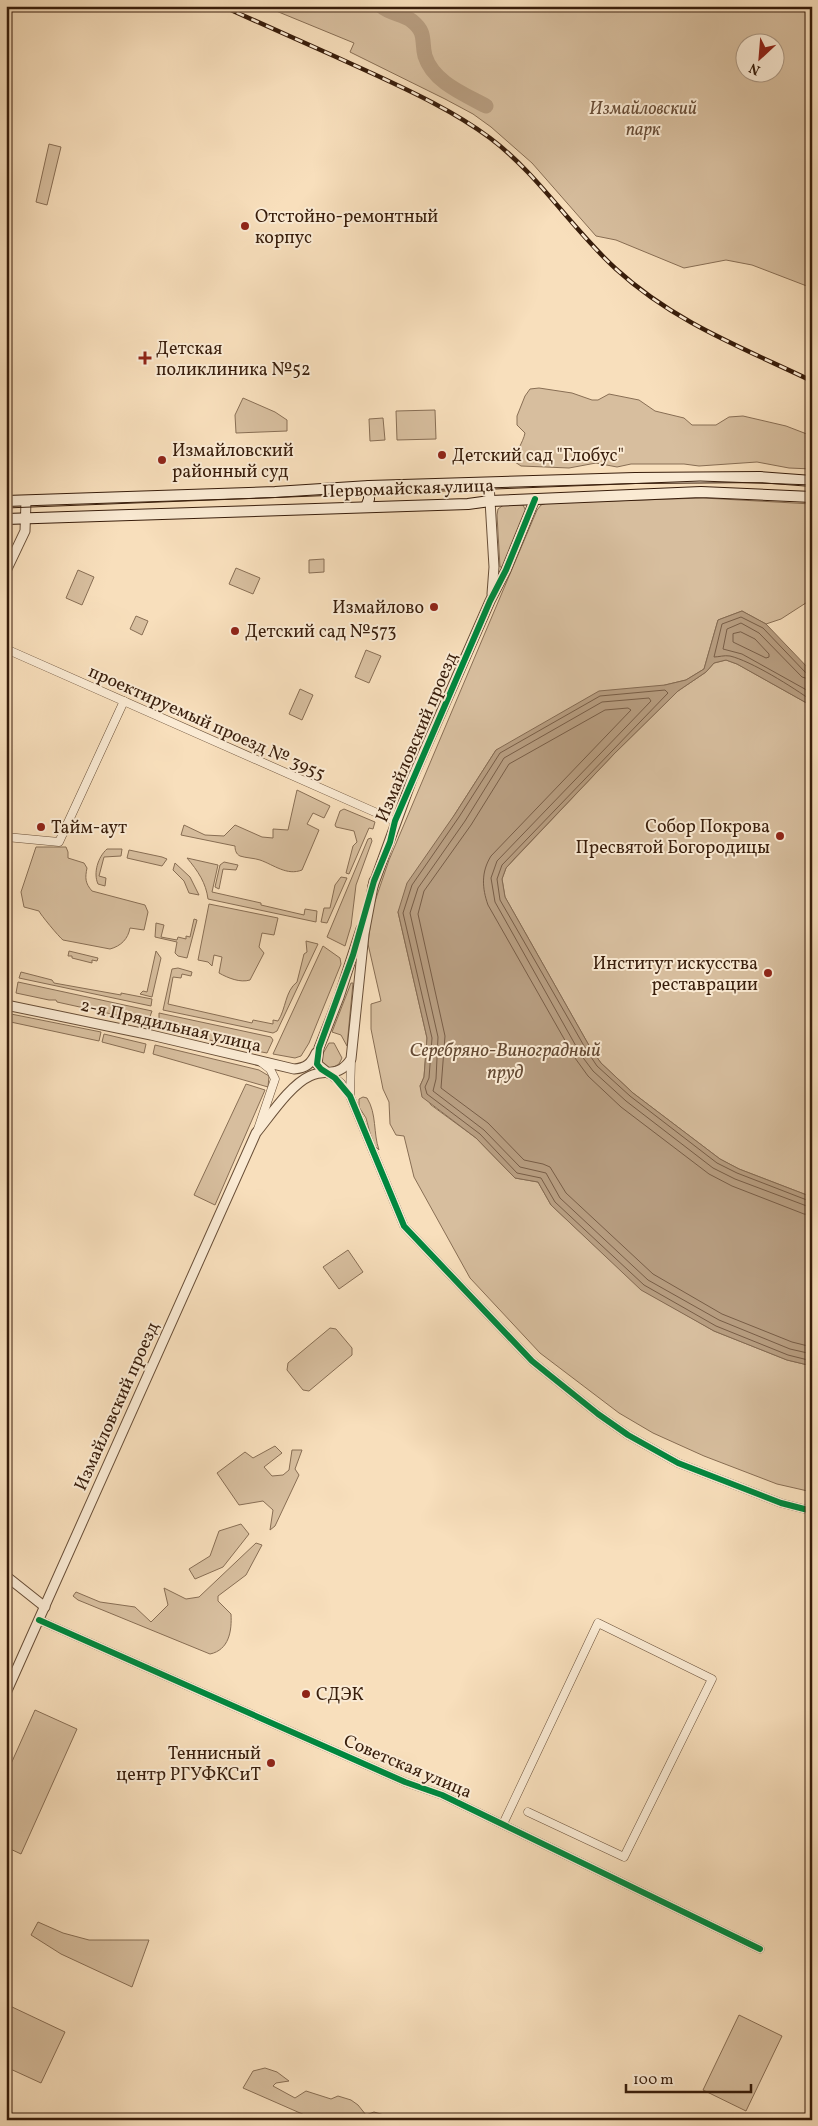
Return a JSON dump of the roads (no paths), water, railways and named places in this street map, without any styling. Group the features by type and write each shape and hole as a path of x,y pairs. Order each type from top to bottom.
{"main road":[{"name":"Первомайская улица","path":"6,502 275,492 369,486 654,478 760,477 812,481"},
{"path":"366,507 369,499 369,486"},
{"name":"Первомайская улица","path":"6,519 366,507 702,492 812,497"}],"street":[{"name":"Измайловский проезд","path":"489,484 494,567 490,601"},
{"name":"Измайловский проезд","path":"319,1048 353,955 374,881 390,842 395,821 490,601 506,570 535,499"},
{"path":"6,571 25,531 26,501"},
{"name":"проектируемый проезд № 3955","path":"6,649 395,821"},
{"path":"6,837 59,842 124,701"},
{"name":"Измайловский проезд","path":"350,1096 351,1059 364,934 374,881"},
{"name":"2-я Прядильная улица","path":"6,1005 151,1035 294,1069 304,1068 309,1064 319,1048"},
{"path":"319,1048 317,1064 341,1083 350,1096 404,1226 536,1365 598,1414 628,1434 678,1462 781,1503 812,1511"},
{"name":"Измайловский проезд","path":"256,1133 298,1085 310,1076 340,1071 351,1059"},
{"name":"Измайловский проезд","path":"6,1693 256,1133 275,1079 270,1069 260,1062"},
{"path":"6,1576 45,1607"},
{"name":"Советская улица","path":"39,1620 405,1782 442,1795 760,1949"},
{"path":"502,1824 598,1623 712,1679 624,1858 528,1812"}],"water":[{"name":"Серебряно-Виноградный пруд","path":"742,611 766,624 810,670 812,706 737,664 726,660 714,663 706,672 678,691 614,754 514,859 506,868 502,879 505,897 591,1049 601,1063 633,1093 720,1159 739,1169 812,1197 812,1366 787,1360 714,1331 641,1290 551,1205 538,1182 515,1178 476,1138 422,1097 420,1086 424,1077 427,1038 398,912 407,883 455,814 496,750 599,691 665,685 686,680 704,669 718,620"}],"waterway":[{"path":"381,6 417,25 422,33 425,56 429,65 442,80 459,92 486,106"}],"tram line":[{"path":"6,508 700,481 812,485"}],"railway":[{"path":"222,6 399,86 476,128 524,168 600,253 638,288 685,319 709,332 812,381"}],"place":[{"name":"Отстойно-ремонтный корпус","path":"245,226"},
{"name":"Детская поликлиника №52","path":"145,358"},
{"name":"Детский сад \"Глобус\"","path":"442,455"},
{"name":"Измайловский районный суд","path":"162,460"},
{"name":"Измайлово","path":"434,607"},
{"name":"Детский сад №573","path":"235,631"},
{"name":"Тайм-аут","path":"41,827"},
{"name":"Собор Покрова Пресвятой Богородицы","path":"780,836"},
{"name":"Институт искусства реставрации","path":"768,973"},
{"name":"СДЭК","path":"306,1694"},
{"name":"Теннисный центр РГУФКСиТ","path":"271,1763"}],"park label":[{"name":"Измайловский парк","path":"643,118"}]}
